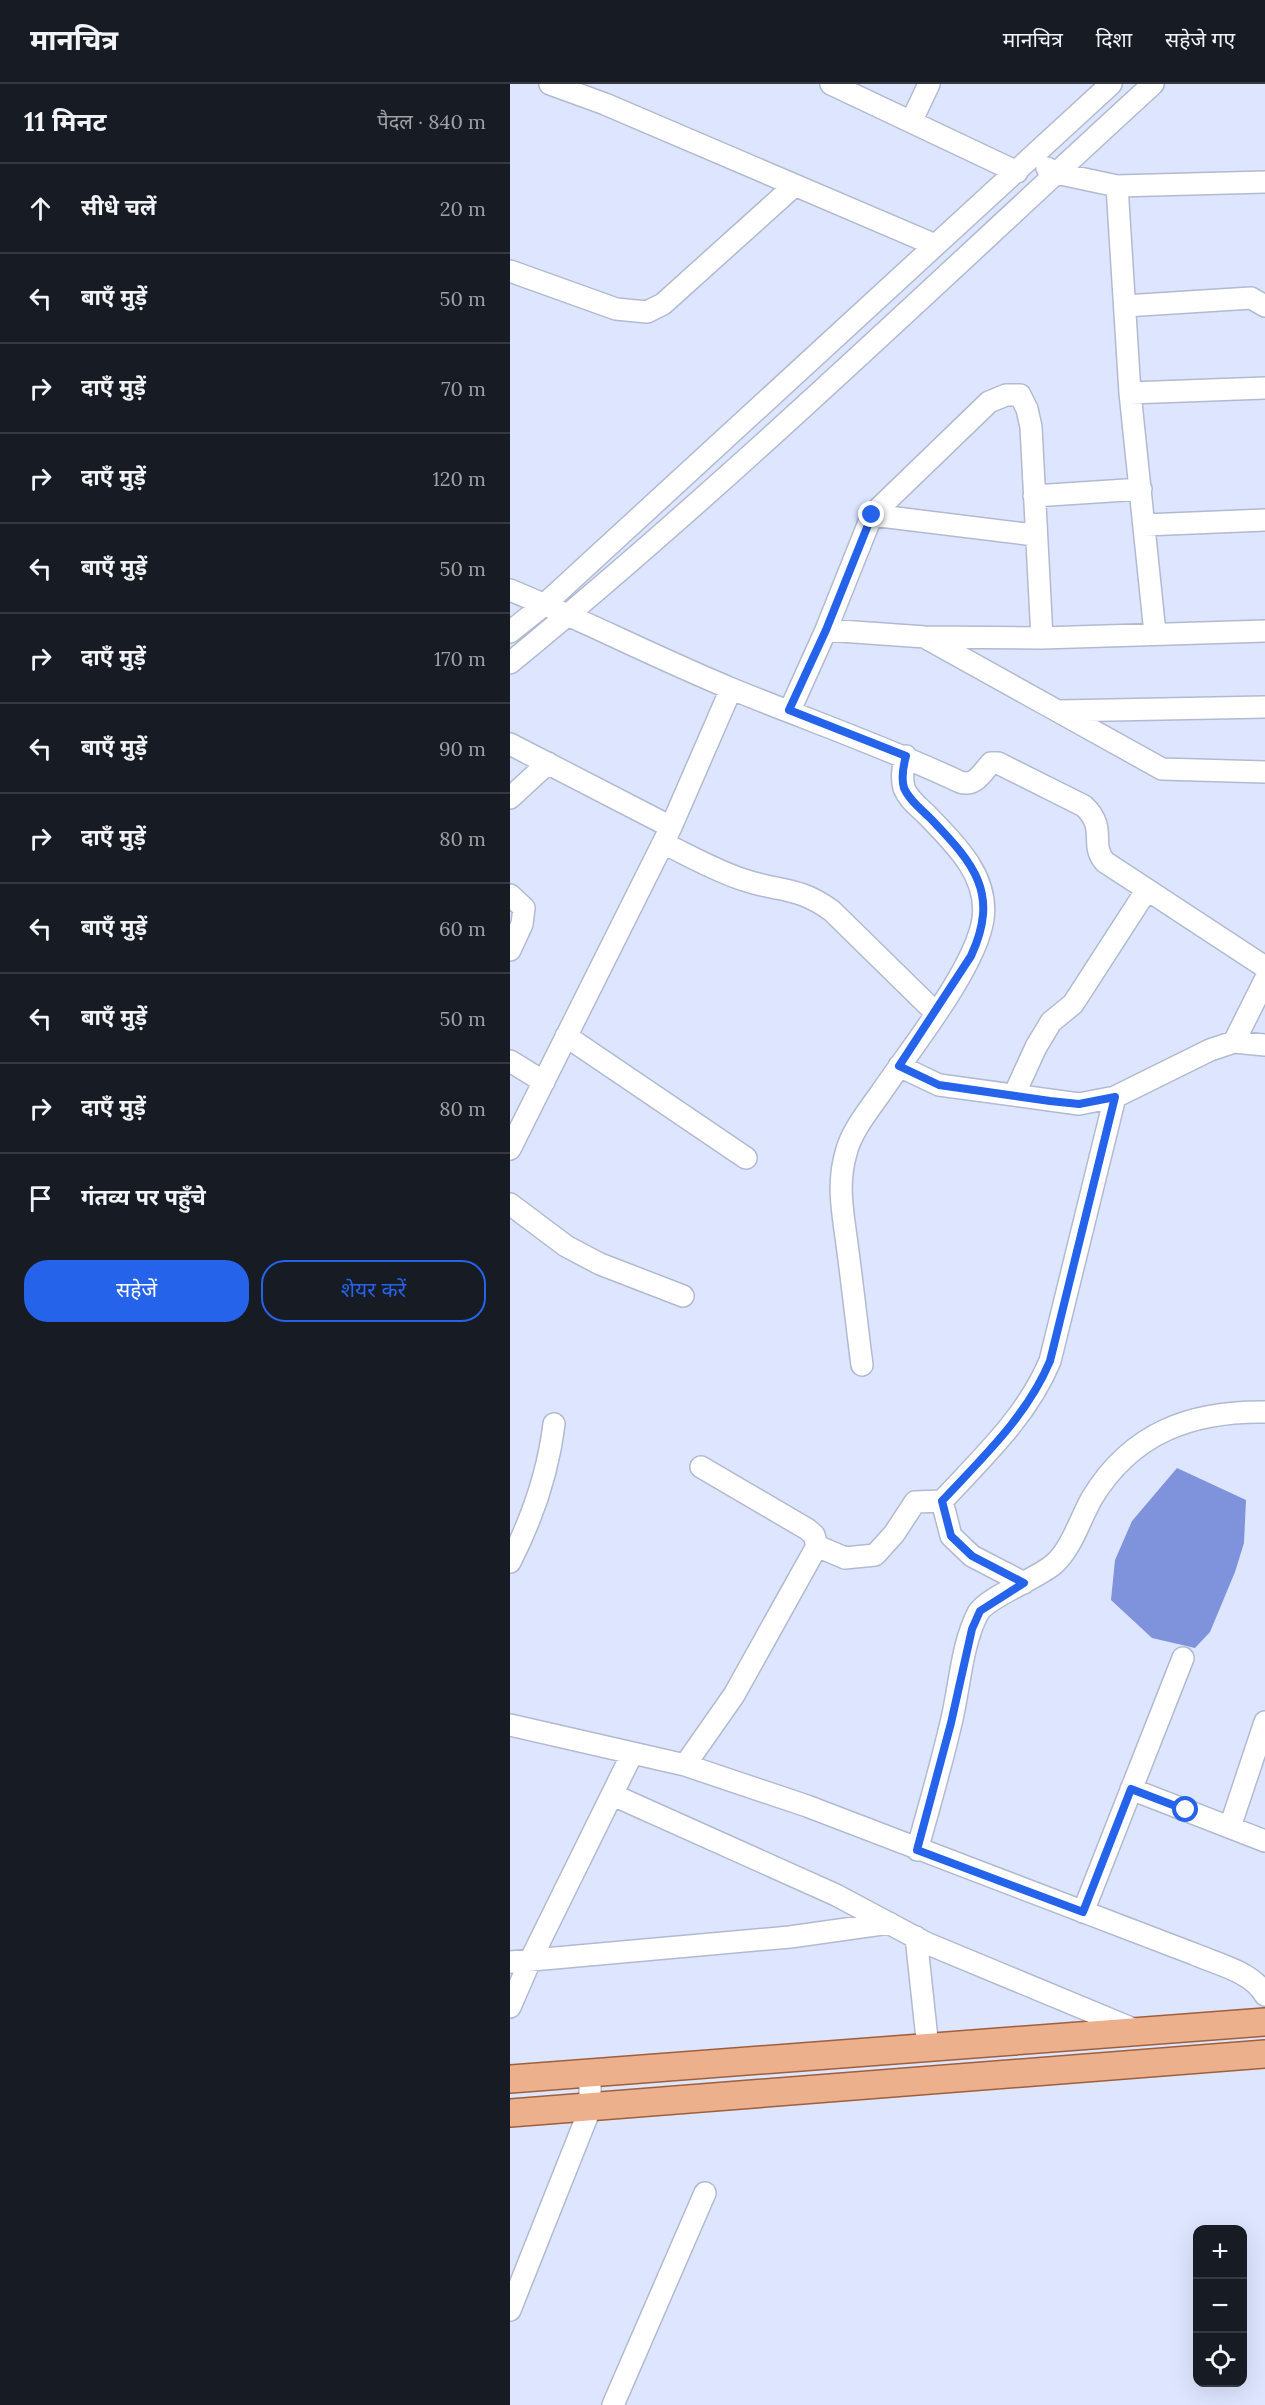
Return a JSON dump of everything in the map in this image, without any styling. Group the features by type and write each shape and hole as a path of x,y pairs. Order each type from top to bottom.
{"main road":[{"path":"510,2079 1104,2036 1265,2022"},
{"path":"1104,2036 1106,2067"},
{"path":"510,2114 1265,2054"}],"street":[{"path":"550,84 605,104 935,245"},
{"path":"831,84 1024,166 1117,186 1265,182"},
{"path":"912,120 929,84"},
{"path":"510,632 545,604 1111,84"},
{"path":"510,663 570,614 780,427 1154,84"},
{"path":"510,271 616,309 647,312 663,304 794,186"},
{"path":"1117,186 1130,393 1155,633"},
{"path":"1125,306 1251,298 1265,306"},
{"path":"1130,393 1265,388"},
{"path":"789,710 826,630 872,515 989,402 1006,395 1020,395 1027,409 1031,427 1034,534 1042,638"},
{"path":"1034,496 1141,489"},
{"path":"872,515 1034,534"},
{"path":"1145,525 1265,520"},
{"path":"510,590 570,614 731,689 906,756 966,784 975,782 991,763 998,763 1084,806 1094,815 1098,825 1100,857 1146,891 1265,967"},
{"path":"826,630 925,637 1042,638 1265,631"},
{"path":"925,637 1168,771 1265,772"},
{"path":"510,1149 667,835 731,689"},
{"path":"1058,711 1265,707"},
{"path":"510,744 548,764 744,880 788,888 818,901 832,911 936,1013"},
{"path":"862,1365 841,1205 841,1175 846,1151 867,1112 936,1013 980,937 984,916 983,889 975,873 949,838 905,790 902,771 906,756"},
{"path":"510,798 548,764"},
{"path":"1014,1095 1036,1047 1051,1022 1073,1004 1146,891"},
{"path":"510,896 524,909 525,917 510,950"},
{"path":"1234,1042 1265,980"},
{"path":"566,1036 746,1158"},
{"path":"899,1066 939,1085 1079,1104 1115,1097 1210,1050 1234,1042 1265,1046"},
{"path":"510,1061 544,1082"},
{"path":"817,1546 845,1558 874,1555 894,1534 915,1502 942,1501 1016,1420 1040,1385 1050,1361 1115,1097"},
{"path":"510,1204 566,1246 600,1264 683,1296"},
{"path":"917,1850 951,1723 972,1629 980,1611 1063,1555 1094,1496 1121,1461 1157,1433 1211,1414 1265,1412"},
{"path":"510,1562 537,1505 550,1460 554,1424"},
{"path":"685,1765 734,1695 817,1546 814,1535 807,1529 701,1467"},
{"path":"942,1501 951,1536 972,1556 1024,1583"},
{"path":"1083,1912 1183,1658"},
{"path":"1230,1827 1265,1722"},
{"path":"510,1725 685,1765 807,1806 917,1850 1194,1954 1263,1983"},
{"path":"510,2007 520,1962 613,1795 632,1754"},
{"path":"1131,1789 1265,1841"},
{"path":"613,1795 836,1895 916,1937 1142,2033"},
{"path":"520,1962 790,1936 889,1923"},
{"path":"916,1937 928,2048"},
{"path":"510,2310 590,2109 590,2072"},
{"path":"614,2405 705,2193"}],"water":[{"path":"1177,1468 1246,1500 1244,1543 1235,1572 1210,1632 1195,1648 1152,1638 1111,1600 1115,1560 1132,1521"}],"route":[{"path":"872,515 826,630 789,710 906,756 902,771 905,790 949,838 975,873 983,889 984,916 980,937 971,956 928,1025 899,1066 939,1085 1050,1101 1079,1104 1094,1103 1115,1097 1050,1361 1040,1385 1016,1420 942,1501 951,1536 972,1556 1024,1583 1000,1596 980,1611 972,1629 951,1723 917,1850 1083,1912 1131,1789 1186,1810"}]}
